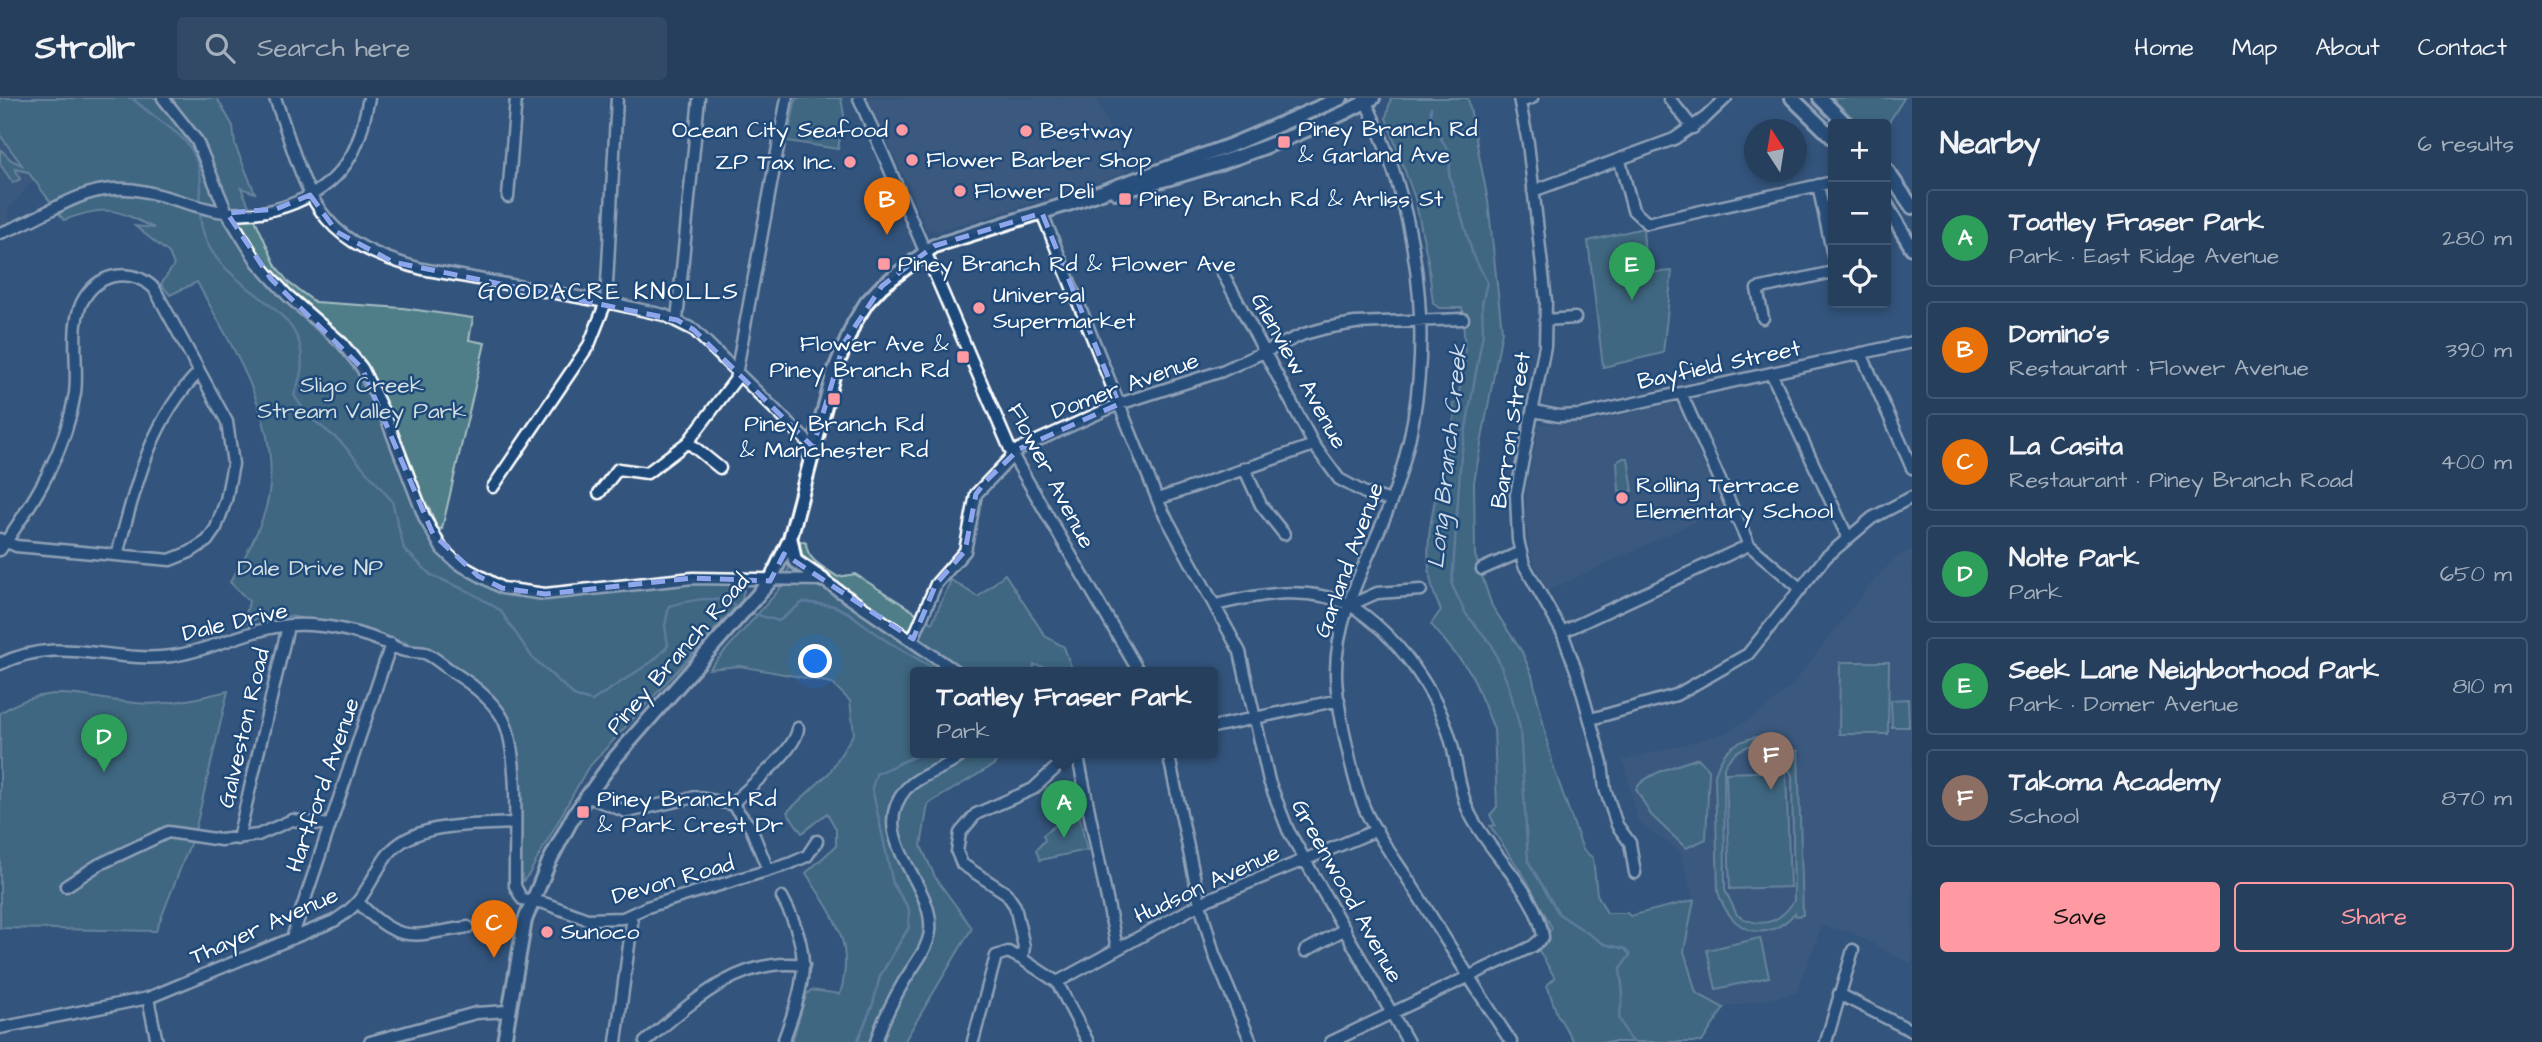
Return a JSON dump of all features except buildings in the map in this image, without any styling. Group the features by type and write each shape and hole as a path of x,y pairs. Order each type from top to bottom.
{"main road":[{"name":"Piney Branch Road","path":"1158,176 1341,98"},
{"path":"1792,98 1828,133"},
{"path":"1820,98 1841,119"},
{"name":"Piney Branch Road","path":"504,1042 520,942 532,902 549,862 586,796 615,758 770,581 790,539 834,372 853,323 882,286 925,252 952,238 1158,176 1270,146 1368,99"},
{"path":"1891,176 1912,207"},
{"path":"1891,213 1912,248"},
{"path":"790,539 795,561 823,580"}],"street":[{"path":"163,98 197,141 227,213 248,250 271,279 331,332 362,368 385,415 425,519 442,549 457,563 502,588 545,594 693,578 823,580 950,667"},
{"path":"275,98 310,195 323,218 337,232 360,247 393,262 606,302 677,320 694,330 813,447"},
{"path":"0,233 64,202 94,191 123,189 227,213 276,208 310,195 338,173 353,154 369,98"},
{"path":"508,197 516,98"},
{"path":"493,487 589,345 606,302 617,98"},
{"path":"677,320 699,98"},
{"path":"599,493 618,470 647,473 688,442 735,380 787,98"},
{"name":"Flower Avenue","path":"859,98 1013,456 1136,667"},
{"path":"1519,100 1532,98"},
{"path":"1669,98 1693,128"},
{"path":"1534,191 1674,139 1693,128 1726,98"},
{"name":"Garland Avenue","path":"1368,99 1388,155 1415,257 1421,320 1420,372 1412,437 1391,501 1350,605 1337,649 1339,700 1366,814 1511,1042"},
{"name":"Barron Street","path":"1519,100 1534,191 1545,346 1516,495 1516,522 1521,552 1532,581 1562,632 1591,719 1605,789 1617,825 1630,843 1634,873"},
{"path":"1620,161 1633,210 1641,220 1656,221 1828,183"},
{"path":"1818,186 1831,245"},
{"name":"Greenwood Avenue","path":"1042,212 1157,499 1240,652 1274,797 1408,1042"},
{"name":"Glenview Avenue","path":"1220,268 1314,445 1348,486 1391,501"},
{"path":"1763,318 1757,289 1828,273"},
{"path":"121,274 136,276 151,285 165,306 220,407 231,439 233,464 226,500 216,528 207,541 190,552 170,559 2,544 37,497 66,431 74,394 80,307 94,285 121,274"},
{"path":"1545,320 1575,318"},
{"name":"Domer Avenue","path":"913,639 936,584 965,551 976,494 1013,456 1031,443 1119,404 1222,371 1304,334 1329,327 1463,319"},
{"name":"Bayfield Street","path":"1534,411 1559,416 1581,415 1912,342"},
{"path":"1861,353 1912,468"},
{"path":"117,555 148,447 175,399 199,372"},
{"path":"1772,374 1848,538"},
{"path":"1681,393 1749,545 1801,589"},
{"path":"688,442 720,468"},
{"path":"1157,499 1314,445"},
{"path":"1244,468 1261,505 1284,534"},
{"path":"1591,719 1676,695 1713,677 1748,654 1826,557 1872,518 1912,497"},
{"path":"1562,632 1749,545"},
{"path":"1482,569 1521,552"},
{"path":"1350,605 1365,596 1421,590"},
{"path":"1216,605 1244,598 1296,592 1333,597 1350,605 1385,632 1429,692 1451,742 1465,802 1472,818 1525,896 1542,928 1544,937 1533,946 1331,1042"},
{"name":"Dale Drive","path":"0,664 36,651 57,649 168,656 288,626 330,628 392,645 402,645 414,653 425,653 474,686 502,718 513,760 515,886 522,899 532,902"},
{"name":"Galveston Road","path":"238,839 288,626"},
{"name":"Hartford Avenue","path":"292,939 392,645"},
{"path":"1218,726 1339,700"},
{"path":"732,804 789,748 798,737 799,727"},
{"path":"876,1042 930,931 923,899 897,843 894,824 897,806 908,788 959,758"},
{"path":"1022,959 1024,947 1015,906 1006,893 962,864 957,852 960,833 976,814 1033,789 1063,758"},
{"path":"1078,758 1117,948"},
{"path":"1169,758 1200,904 1223,978 1251,1042"},
{"path":"586,796 627,812 695,797 732,804 751,828 768,870"},
{"path":"66,886 98,865 168,832 221,840 258,835 292,820 330,825"},
{"name":"Thayer Avenue","path":"0,1028 148,998 334,921 359,903 388,853 407,837 452,827 513,823"},
{"name":"Hudson Avenue","path":"1057,982 1200,904 1377,830"},
{"name":"Devon Road","path":"532,902 544,903 587,919 622,918 807,856 817,841"},
{"path":"782,897 799,934 804,965 803,987 783,1042"},
{"path":"359,903 379,924 400,935 468,927"},
{"path":"619,1040 632,923 630,915"},
{"path":"1305,951 1345,929"},
{"path":"1826,1042 1853,950"},
{"path":"973,1041 996,956 1008,952 1057,982 1088,1042"},
{"path":"645,1042 709,989 733,976 784,962 804,965"},
{"path":"1839,994 1912,1031"},
{"path":"148,998 157,1042"},
{"path":"370,1042 476,1013 508,1011"}],"highlighted area":[{"path":"310,195 337,232 393,262 677,320 694,330 813,447 844,343 882,286 934,246 1042,213 1119,404 1019,449 986,481 976,494 965,551 936,584 913,639 784,554 770,581 693,578 545,594 502,588 478,576 433,534 362,368 271,279 227,213 276,209"}],"shaded area":[{"path":"868,98 1096,98 1124,159 1131,167 1121,174 991,216 936,231 927,229"},
{"path":"0,133 34,180 7,211 11,223 0,227"},
{"name":"Rolling Terrace Elementary School","path":"1672,403 1678,407 1723,509 1548,591 1531,556 1525,517 1527,487 1539,424 1597,421"},
{"path":"1912,549 1912,965 1853,933 1822,926 1796,993 1724,1008 1696,993 1684,951 1694,900 1680,852 1637,821 1623,760 1722,734 1757,715 1791,686 1867,588 1894,559"}],"green space":[{"name":"Sligo Creek Stream Valley Park","path":"0,98 217,98 233,126 235,145 255,193 241,188 276,266 289,283 315,302 403,308 473,318 469,340 485,343 442,529 437,528 429,507 426,512 449,548 458,568 490,586 525,597 706,581 741,586 744,590 742,600 587,769 529,874 518,887 516,746 511,730 484,691 405,642 291,616 258,618 244,624 249,601 230,582 262,521 271,470 268,442 251,386 197,282 170,295 161,284 174,265 169,253 135,226 154,228 129,216 110,211 91,212 64,220 28,172 15,169 20,179 13,183 0,164 0,149 11,160 22,165 0,135"},
{"path":"796,98 841,98 844,115 838,149 787,141"},
{"path":"1391,98 1468,98 1488,201 1502,331 1474,482 1475,555 1492,606 1522,652 1532,675 1553,766 1583,850 1593,858 1597,894 1607,913 1627,913 1630,916 1694,900 1684,951 1696,993 1724,1008 1702,1042 1574,1042 1557,1014 1547,985 1555,978 1538,949 1552,928 1526,879 1490,826 1495,825 1490,815 1497,807 1494,729 1471,673 1431,624 1441,610 1432,587 1429,539 1432,513 1455,413 1453,404 1457,403 1465,359 1463,312 1462,308 1439,308 1433,303 1428,261 1415,199 1386,118"},
{"path":"1832,98 1904,98 1891,119 1854,119"},
{"path":"1643,228 1646,273 1672,271 1663,353 1603,367 1588,241"},
{"path":"1628,458 1633,491 1619,491 1617,462"},
{"path":"801,541 806,543 809,554 822,567 838,577 855,574 932,623 951,580 978,597 1005,574 1045,636 1064,647 1071,667 910,667 910,758 997,758 995,764 928,804 921,846 935,877 972,928 904,1042 792,1042 806,995 811,990 840,994 845,959 839,930 806,873 836,846 836,829 827,813 802,833 787,812 829,773 854,733 850,701 832,683 740,666 709,669 779,590"},
{"path":"1840,662 1889,662 1888,734 1839,734"},
{"path":"228,691 195,831 156,931 0,928 0,713 18,703 51,694 147,704 182,701"},
{"path":"1908,699 1909,727 1892,727 1891,700"},
{"path":"1748,739 1771,739 1791,754 1792,750 1798,751 1803,915 1796,916 1795,913 1784,923 1761,931 1750,930 1731,917 1718,892 1715,775 1729,749","holes":["1756,744 1782,754 1792,776 1794,901 1775,919 1754,922 1737,915 1725,890 1724,767 1737,752"]},
{"path":"1698,758 1709,770 1706,839 1686,848 1651,815 1636,789 1655,774"},
{"path":"1786,771 1790,887 1730,889 1726,773"},
{"path":"1079,814 1087,850 1040,860 1036,850 1045,840 1043,835 1067,816"},
{"path":"1760,938 1769,977 1716,989 1707,950"}],"waterway":[{"path":"132,98 173,130 192,151 198,164 201,182 200,204"},
{"name":"Long Branch Creek","path":"1431,107 1431,122 1451,155 1449,174 1473,255 1487,282 1482,304 1483,333 1461,456 1452,585 1466,614 1492,645 1509,687 1520,728 1528,861 1559,914 1604,944 1625,949 1630,955 1620,969 1623,994 1619,1018 1629,1038 1634,1042"},
{"path":"200,210 206,240 221,263 283,317 297,337 302,362 294,395 307,415 341,442 392,501 404,549 431,575 470,592 500,610 532,657 576,697 592,701 653,661 668,646 665,626 669,606 714,599 741,608"},
{"path":"747,612 779,621 803,602 834,606 931,667"},
{"path":"857,1042 873,1004 880,976 909,927 909,909 893,884 872,788 876,774 911,758"}],"place":[{"name":"Ocean City Seafood","path":"902,130"},
{"name":"Bestway","path":"1026,131"},
{"name":"Piney Branch Rd & Garland Ave","path":"1284,142"},
{"name":"Flower Barber Shop","path":"912,160"},
{"name":"ZP Tax Inc.","path":"850,162"},
{"name":"Flower Deli","path":"960,191"},
{"name":"Piney Branch Rd & Arliss St","path":"1125,199"},
{"name":"Domino's","path":"887,235"},
{"name":"Piney Branch Rd & Flower Ave","path":"884,264"},
{"name":"Seek Lane Neighborhood Park","path":"1632,300"},
{"name":"Universal Supermarket","path":"979,308"},
{"name":"Flower Ave & Piney Branch Rd","path":"963,357"},
{"name":"Piney Branch Rd & Manchester Rd","path":"834,399"},
{"name":"Rolling Terrace Elementary School","path":"1622,498"},
{"name":"Nolte Park","path":"104,772"},
{"name":"Takoma Academy","path":"1771,790"},
{"name":"Piney Branch Rd & Park Crest Dr","path":"583,812"},
{"name":"Toatley Fraser Park","path":"1064,838"},
{"name":"Sunoco","path":"547,932"},
{"name":"La Casita","path":"494,958"}],"district":[{"name":"GOODACRE KNOLLS","path":"609,292"}],"park label":[{"name":"Dale Drive NP","path":"310,568"}]}
